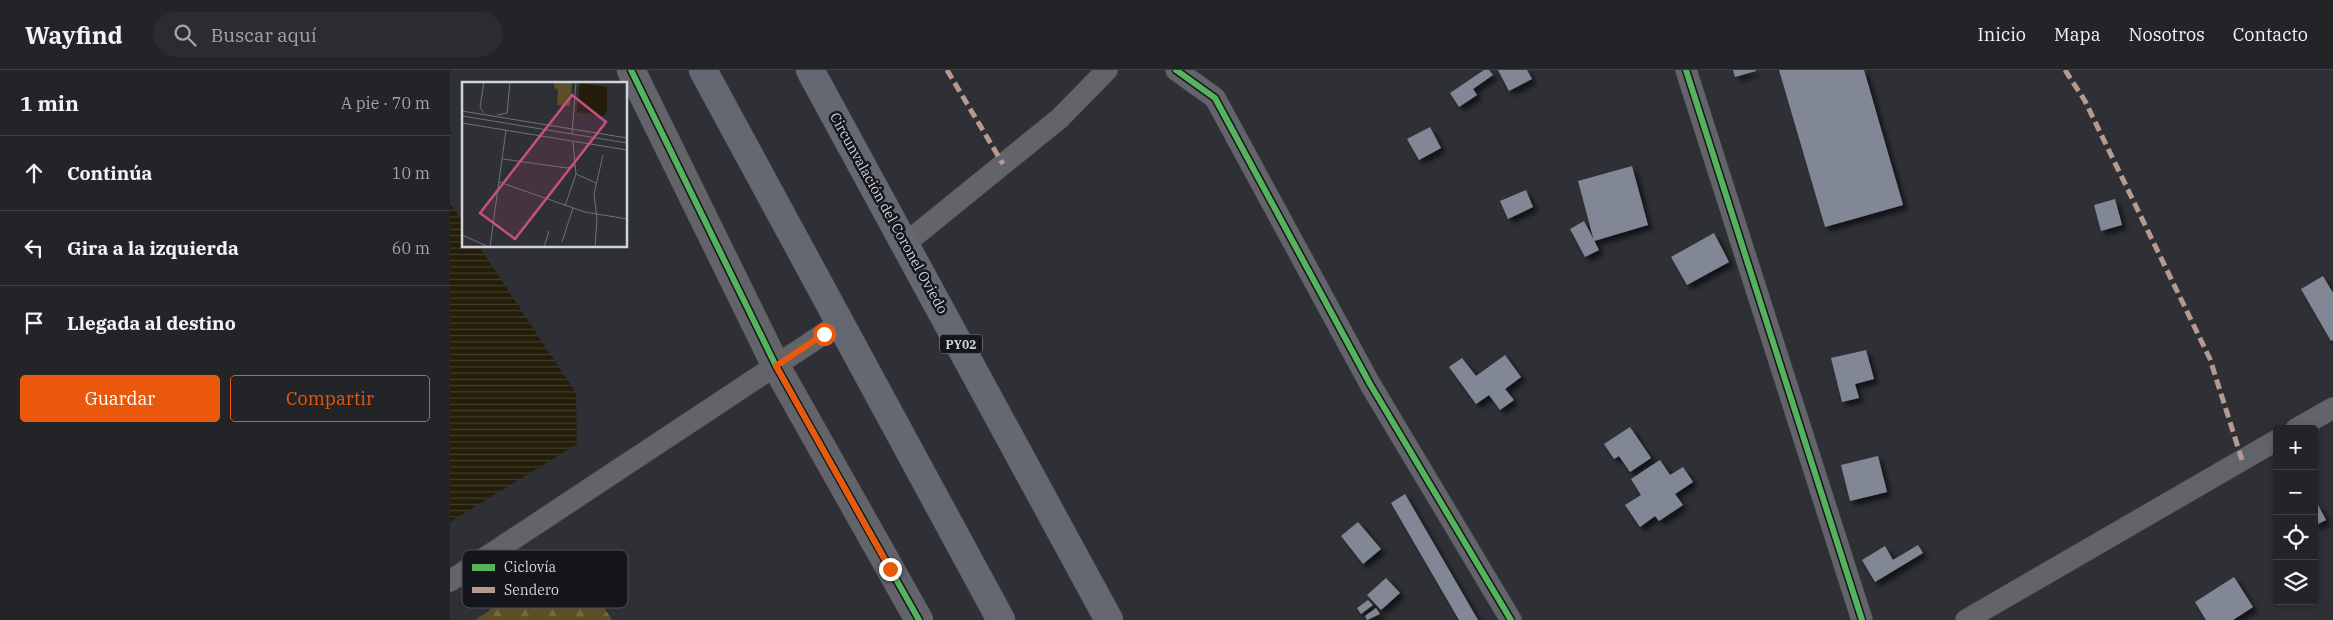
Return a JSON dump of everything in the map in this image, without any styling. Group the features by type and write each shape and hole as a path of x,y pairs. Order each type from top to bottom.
{"highway":[{"path":"703,70 1001,620"},
{"name":"Circunvalación del Coronel Oviedo","path":"810,70 906,243 1109,620"}],"street":[{"path":"631,70 776,366 919,620"},
{"path":"906,243 1060,118 1108,70"},
{"path":"1176,70 1215,98 1370,384 1511,620"},
{"path":"1686,70 1862,620"},
{"path":"497,550 840,324"},
{"path":"2303,425 2333,408"},
{"path":"1966,620 2273,442"},
{"path":"450,581 462,573"}],"green space":[{"path":"493,608 604,608 612,620 475,620"}],"shaded area":[{"path":"450,203 462,221 462,248 480,248 576,393 577,444 450,522"}],"building":[{"path":"1484,70 1489,70 1493,75 1473,89 1477,95 1459,107 1450,93"},
{"path":"1498,70 1527,70 1532,79 1509,91"},
{"path":"1733,70 1756,70 1756,71 1735,77"},
{"path":"1779,70 1864,70 1903,205 1825,227"},
{"path":"1430,127 1441,148 1419,160 1407,139"},
{"path":"1632,166 1648,225 1594,241 1578,181"},
{"path":"1526,190 1533,207 1508,219 1500,201"},
{"path":"2115,199 2122,225 2101,231 2094,205"},
{"path":"1584,221 1599,250 1585,257 1570,229"},
{"path":"1714,233 1729,262 1687,285 1671,257"},
{"path":"2323,276 2333,293 2333,340 2331,341 2301,289"},
{"path":"1866,350 1874,379 1855,384 1859,398 1842,402 1831,358"},
{"path":"1505,355 1521,377 1505,389 1514,400 1500,410 1489,395 1476,404 1449,367 1462,358 1476,376"},
{"path":"1630,427 1651,458 1630,472 1619,456 1614,459 1604,444"},
{"path":"1878,456 1887,492 1850,501 1841,465"},
{"path":"1660,460 1670,475 1683,467 1693,482 1675,494 1683,505 1659,521 1655,516 1640,527 1625,505 1641,495 1631,479"},
{"path":"1405,494 1478,620 1459,620 1391,503"},
{"path":"2318,505 2326,520 2318,524"},
{"path":"1358,522 1381,549 1363,564 1341,536"},
{"path":"1918,545 1923,553 1875,582 1862,560 1885,546 1893,560"},
{"path":"2234,577 2253,607 2233,620 2206,620 2195,602"},
{"path":"1386,578 1400,593 1381,610 1367,595"},
{"path":"1368,600 1373,605 1361,614 1357,608"},
{"path":"1376,608 1380,614 1367,620 1365,616"}],"marked path":[{"path":"947,70 1003,164"},
{"path":"2065,70 2085,101 2210,359 2242,460"}],"cycle path":[{"path":"631,70 776,366 919,620"},
{"path":"1176,70 1215,98 1370,384 1511,620"},
{"path":"1686,70 1862,620"}],"route":[{"path":"824,334 776,366 890,569"}]}
